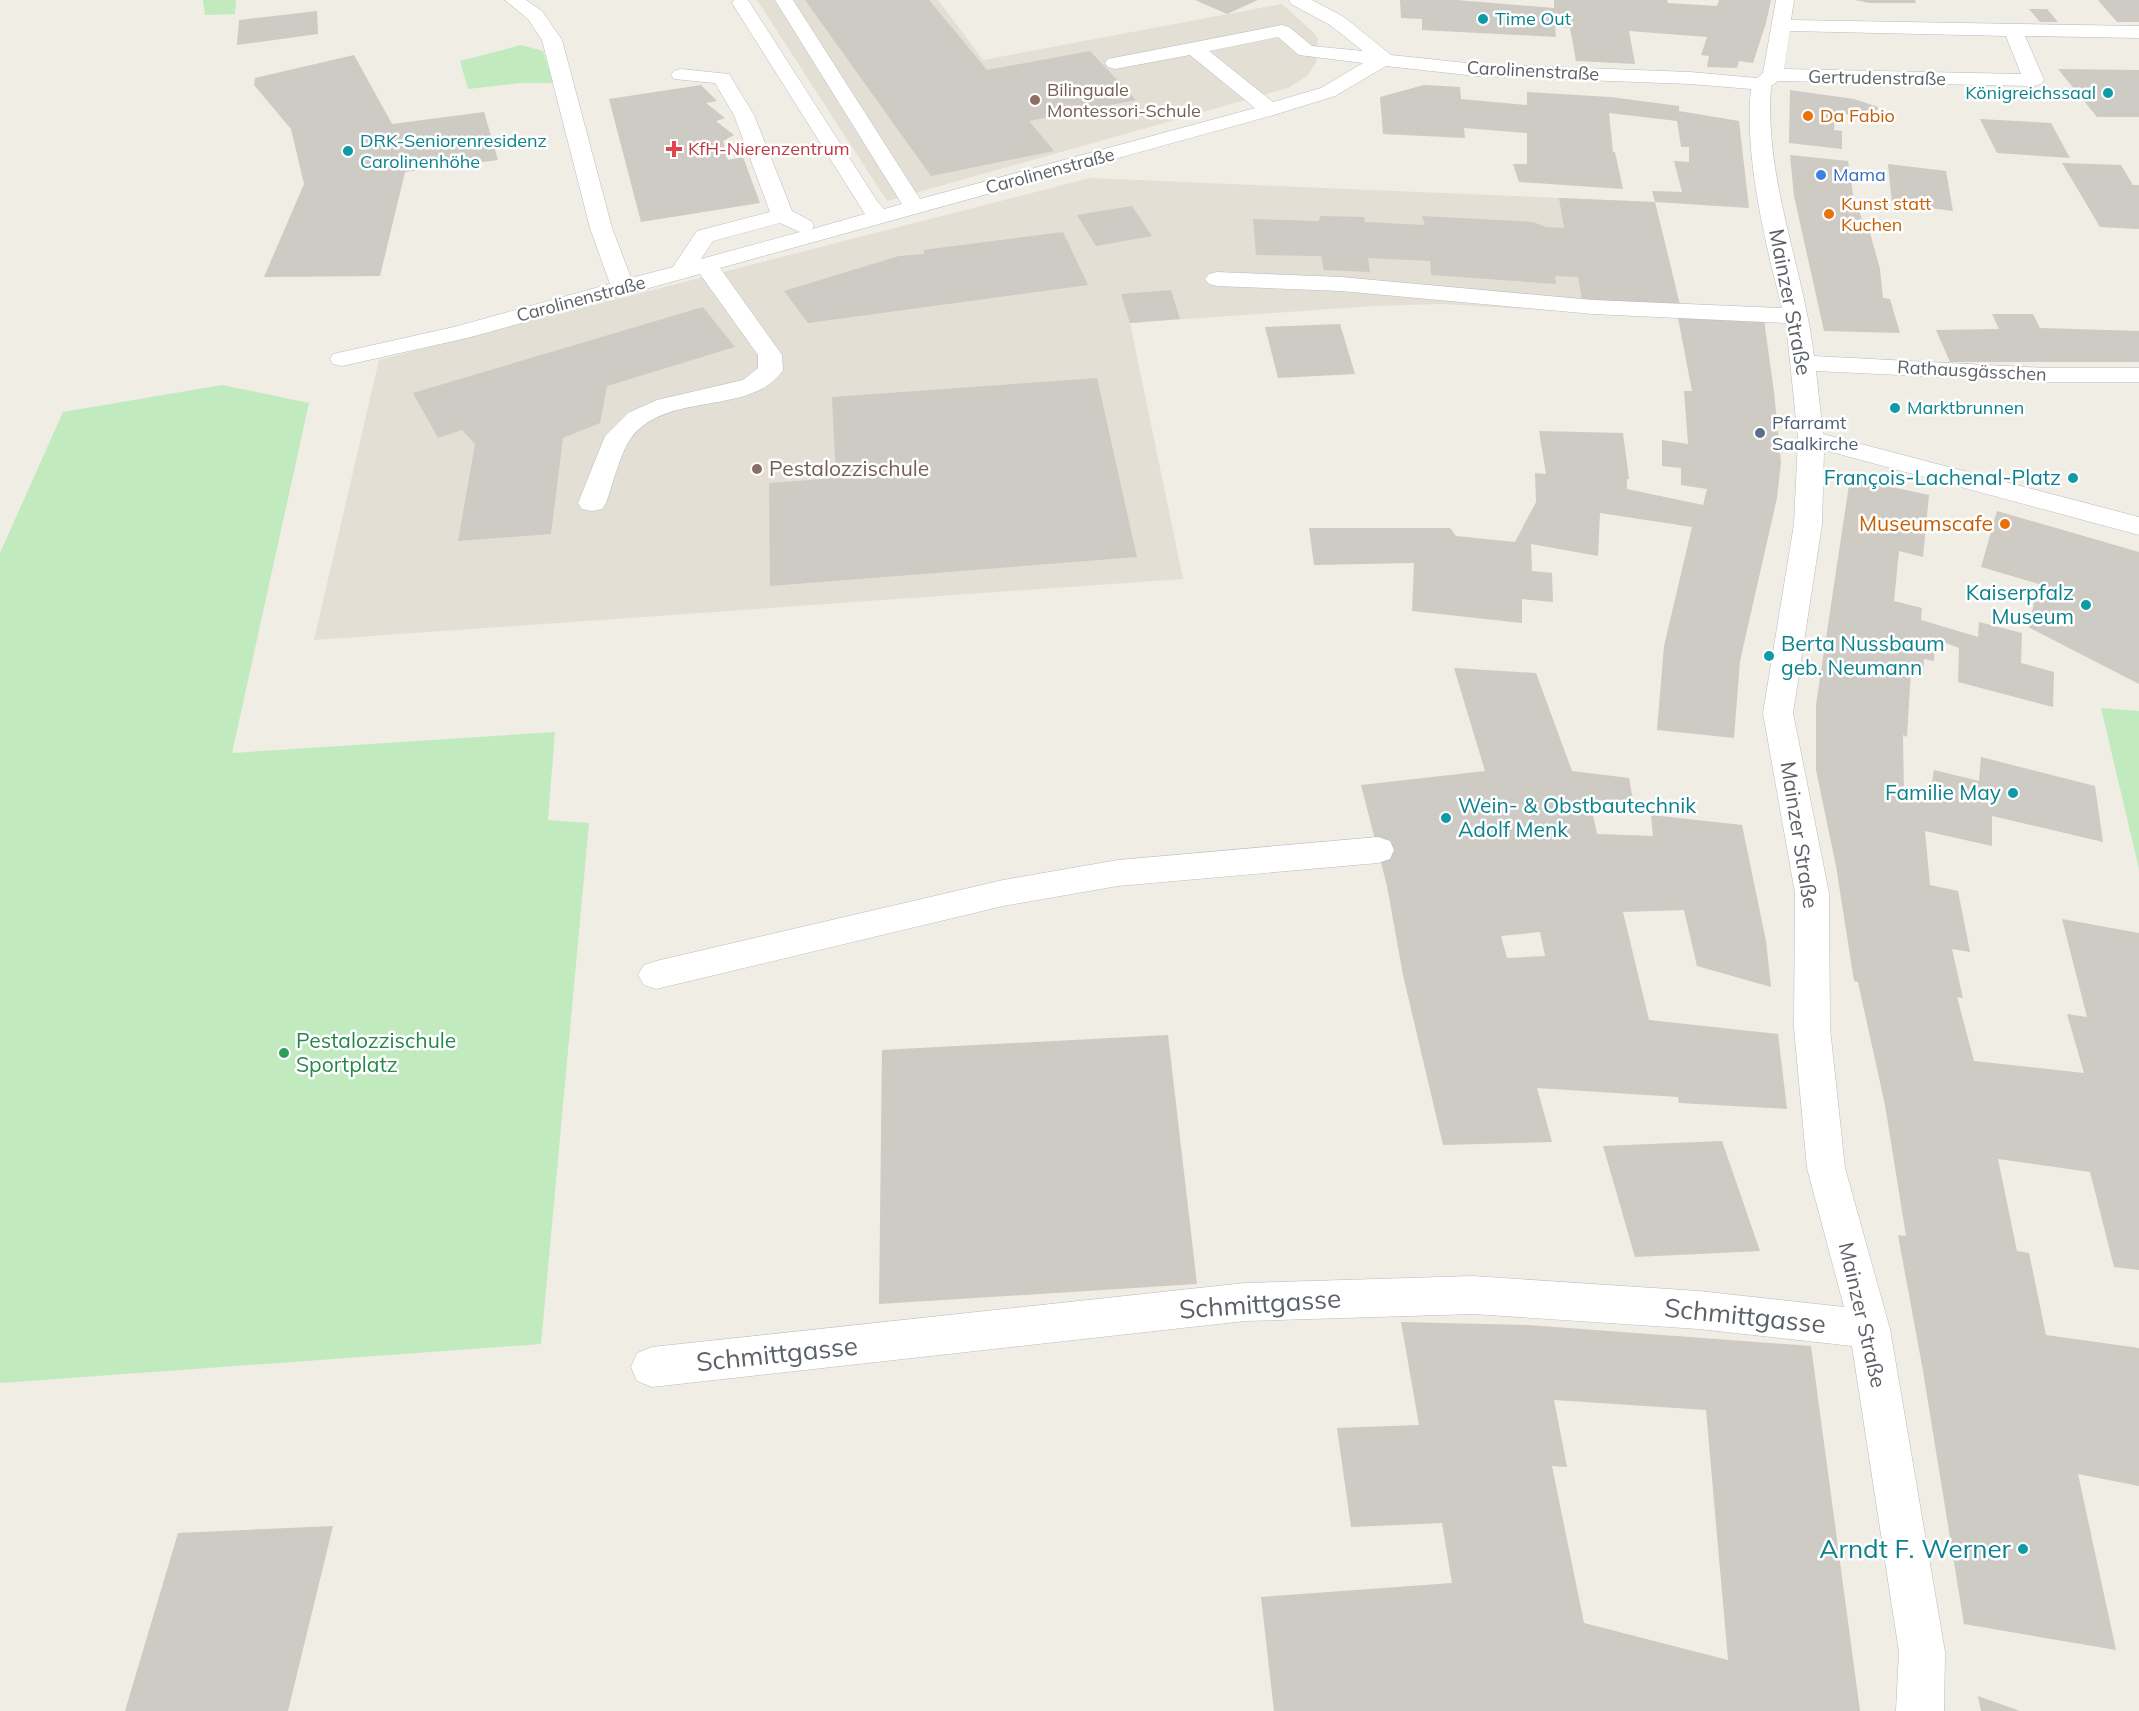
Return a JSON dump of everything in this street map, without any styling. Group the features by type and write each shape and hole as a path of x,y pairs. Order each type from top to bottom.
{"street":[{"path":"514,0 536,15 552,40 601,228 623,287"},
{"path":"784,0 915,208"},
{"path":"1298,0 1336,21 1384,59"},
{"name":"Mainzer Straße","path":"1785,0 1758,120 1768,183 1804,363 1811,439 1808,524 1778,713 1812,893 1812,1029 1826,1168 1870,1329 1922,1652 1920,1711"},
{"path":"741,3 868,206 879,217"},
{"path":"1781,25 1827,28 2139,32"},
{"name":"Gertrudenstraße","path":"1767,80 1823,78 2034,80 2013,30"},
{"path":"1115,63 1282,31 1306,51 1384,59"},
{"path":"1194,48 1270,110"},
{"name":"Carolinenstraße","path":"342,359 458,333 1270,110 1328,92 1384,59 1476,70 1767,80"},
{"path":"681,75 722,78 744,115 782,215 819,234"},
{"path":"592,503 618,436 638,418 666,405 751,386 771,370 770,355 694,268 705,236 782,215"},
{"path":"1217,279 1341,284 1593,307 1796,316"},
{"name":"Rathausgässchen","path":"1804,363 2046,375 2139,375"},
{"path":"1811,439 2139,526"},
{"path":"656,975 1003,893 1118,873 1378,850"},
{"name":"Schmittgasse","path":"652,1367 1245,1302 1473,1295 1699,1310 1870,1329"}],"shaded area":[{"name":"Bilinguale Montessori-Schule","path":"757,0 938,0 983,60 1282,4 1315,34 1318,40 1316,62 1307,76 1288,88 887,201"},
{"name":"Pestalozzischule","path":"1090,178 1655,202 1680,305 1678,318 1443,304 1373,306 1130,323 1183,579 314,640 379,360"}],"green space":[{"path":"203,0 236,0 235,14 205,15"},
{"path":"521,45 543,51 553,83 522,83 468,89 460,61"},
{"name":"Pestalozzischule Sportplatz","path":"222,385 309,403 232,753 555,732 548,820 589,823 541,1344 0,1383 0,553 63,412"},
{"path":"2101,708 2139,711 2139,869"}],"building":[{"path":"805,0 929,0 987,70 1090,51 1136,100 1029,121 1054,151 931,176"},
{"path":"1195,0 1258,0 1227,14"},
{"path":"1400,0 1457,0 1554,8 1554,0 1667,0 1668,3 1717,6 1719,0 1771,0 1753,63 1739,61 1737,68 1707,67 1709,56 1701,55 1707,37 1629,31 1635,64 1576,61 1570,28 1555,27 1556,37 1422,30 1422,19 1401,18"},
{"path":"1855,0 1915,0 1916,3 1869,3"},
{"path":"2098,0 2139,0 2139,22 2117,22"},
{"path":"2029,9 2047,9 2058,22 2040,22"},
{"path":"317,11 318,34 237,45 239,20"},
{"name":"DRK-Seniorenresidenz Carolinenhöhe","path":"354,55 392,124 484,112 498,160 405,172 380,276 264,277 304,184 291,129 254,85 255,78"},
{"name":"Königreichssaal","path":"2058,69 2139,70 2139,117 2097,117"},
{"name":"KfH-Nierenzentrum","path":"701,85 717,101 706,103 725,118 716,121 734,135 723,141 728,160 743,157 760,203 641,222 609,99"},
{"path":"1424,85 1460,87 1461,99 1527,105 1527,92 1610,97 1679,106 1679,111 1739,121 1749,208 1655,202 1652,191 1682,192 1674,161 1689,162 1689,147 1681,147 1677,121 1609,113 1613,152 1615,152 1623,189 1519,182 1513,164 1527,164 1527,133 1464,128 1465,138 1383,134 1380,97"},
{"path":"1790,90 1854,99 1878,107 1874,119 1835,112 1834,130 1842,131 1842,149 1789,143"},
{"path":"1980,119 2051,123 2070,158 1997,153"},
{"path":"1790,155 1848,161 1854,200 1857,201 1865,233 1870,233 1880,269 1883,298 1890,299 1900,333 1824,331 1794,196"},
{"path":"2062,163 2121,165 2133,185 2139,185 2139,229 2100,227"},
{"path":"1888,164 1946,171 1953,211 1892,203"},
{"path":"1559,198 1655,202 1680,305 1582,299 1578,277 1555,276 1556,284 1431,275 1430,261 1368,258 1370,272 1324,270 1321,256 1256,255 1253,219 1319,221 1320,216 1364,217 1365,222 1425,225 1422,216 1533,222 1546,227 1564,228"},
{"path":"1132,206 1152,236 1096,246 1077,215"},
{"path":"1063,232 1088,285 808,323 784,291 899,256 925,254 923,250"},
{"path":"1171,290 1180,319 1130,323 1121,294"},
{"path":"703,307 735,347 607,386 600,423 563,438 551,534 458,541 475,444 462,430 438,438 413,393"},
{"path":"1992,314 2033,314 2040,328 2139,331 2139,362 1950,362 1936,330 1999,329"},
{"path":"1678,318 1764,320 1774,392 1781,462 1777,498 1740,661 1734,738 1657,730 1664,646 1692,527 1600,513 1598,556 1531,544 1532,571 1552,573 1553,602 1522,599 1522,623 1412,611 1414,563 1314,565 1309,528 1450,528 1456,536 1515,542 1536,502 1535,473 1546,474 1539,431 1623,433 1629,479 1627,479 1627,489 1703,505 1707,489 1681,485 1681,468 1662,466 1662,440 1688,444 1684,391 1692,391"},
{"path":"1340,324 1355,374 1278,378 1265,327"},
{"path":"1097,378 1137,557 770,586 769,483 836,478 832,397"},
{"path":"1850,478 1929,495 1923,557 1899,551 1894,601 1922,608 1921,620 1978,637 1979,622 2022,633 2021,663 2054,672 2053,707 1958,682 1959,648 1935,639 1934,661 1924,659 1923,673 1911,670 1907,737 1903,735 1904,794 1929,800 1934,770 1979,781 1981,757 2095,786 2103,842 1992,816 1992,846 1925,831 1930,885 1958,891 1970,952 1952,949 1963,998 1957,997 1974,1061 2084,1073 2067,1014 2087,1017 2062,919 2139,933 2139,1270 2114,1267 2090,1172 1998,1159 2017,1251 2029,1253 2046,1335 2139,1348 2139,1486 2078,1474 2116,1650 1964,1624 1923,1371 1898,1235 1906,1236 1885,1105 1858,982 1854,981 1836,866 1816,770 1816,705"},
{"name":"Kaiserpfalz Museum","path":"1997,511 2139,552 2139,684 2028,627 2039,584 1981,567"},
{"path":"1454,668 1536,673 1572,771 1629,778 1633,800 1590,800 1597,834 1653,836 1651,815 1742,825 1766,941 1771,987 1697,966 1684,910 1623,912 1649,1020 1778,1034 1787,1109 1679,1103 1678,1097 1537,1088 1552,1142 1443,1145 1403,975 1387,886 1361,785 1485,771","holes":["1540,932 1545,956 1507,958 1501,936"]},
{"path":"1168,1035 1197,1284 879,1304 882,1050"},
{"path":"1722,1141 1760,1251 1635,1257 1603,1146"},
{"path":"1401,1322 1528,1325 1811,1346 1860,1711 1274,1711 1261,1597 1452,1583 1442,1523 1351,1527 1337,1428 1419,1425","holes":["1554,1400 1706,1410 1728,1660 1584,1623 1552,1466 1567,1467"]},
{"path":"333,1526 288,1711 125,1711 178,1533"},
{"path":"1978,1696 2020,1711 1981,1711"}],"place":[{"name":"Time Out","path":"1483,19"},
{"name":"Königreichssaal","path":"2108,93"},
{"name":"Bilinguale Montessori-Schule","path":"1035,100"},
{"name":"Da Fabio","path":"1808,116"},
{"name":"KfH-Nierenzentrum","path":"674,149"},
{"name":"DRK-Seniorenresidenz Carolinenhöhe","path":"348,151"},
{"name":"Mama","path":"1821,175"},
{"name":"Kunst statt Kuchen","path":"1829,214"},
{"name":"Marktbrunnen","path":"1895,408"},
{"name":"Pfarramt Saalkirche","path":"1760,433"},
{"name":"Pestalozzischule","path":"757,469"},
{"name":"François-Lachenal-Platz","path":"2073,478"},
{"name":"Museumscafe","path":"2005,524"},
{"name":"Kaiserpfalz Museum","path":"2086,605"},
{"name":"Berta Nussbaum geb. Neumann","path":"1769,656"},
{"name":"Familie May","path":"2013,793"},
{"name":"Wein- & Obstbautechnik Adolf Menk","path":"1446,818"},
{"name":"Pestalozzischule Sportplatz","path":"284,1053"},
{"name":"Arndt F. Werner","path":"2023,1549"}]}
